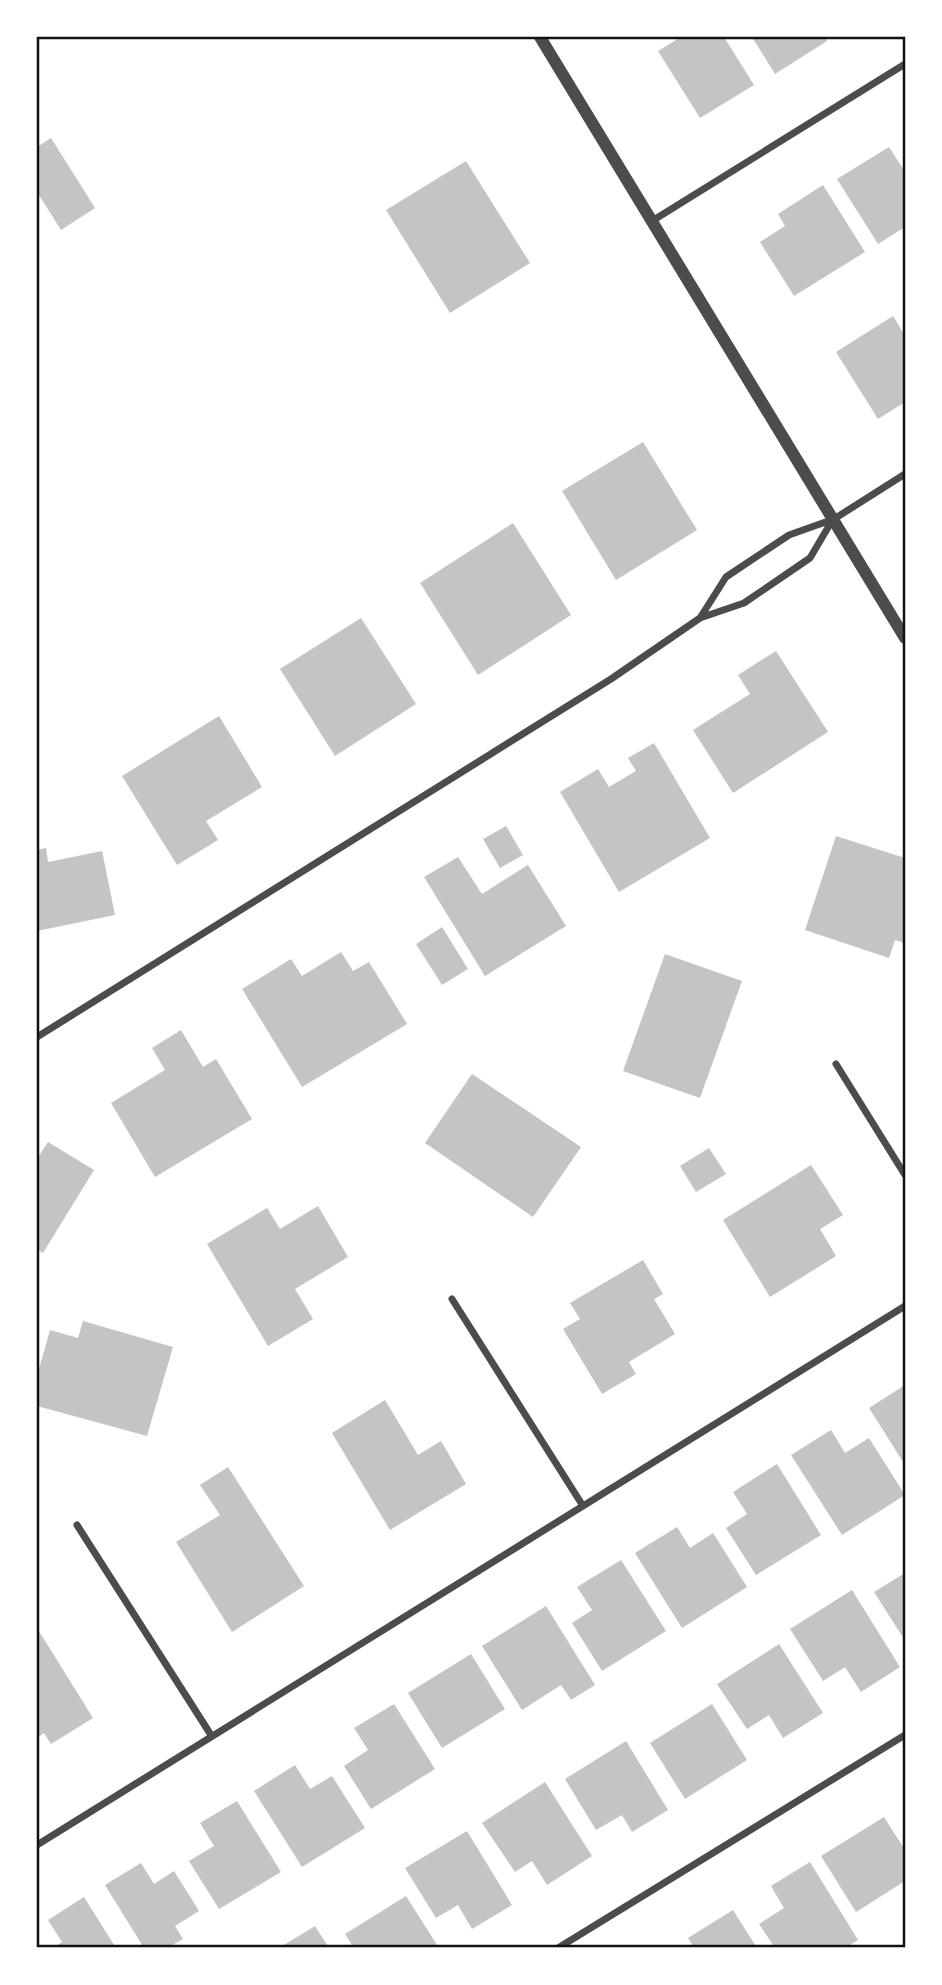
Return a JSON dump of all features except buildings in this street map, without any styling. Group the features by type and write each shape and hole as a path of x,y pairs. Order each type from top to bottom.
{"street":[{"path":"540,37 905,638"},
{"path":"652,221 905,64"},
{"path":"700,618 726,577 789,535 834,519 905,474"},
{"path":"37,1037 611,679 700,618 744,603 810,558 834,519"},
{"path":"836,1064 905,1175"},
{"path":"452,1299 583,1506"},
{"path":"37,1845 905,1306"},
{"path":"77,1525 211,1735"},
{"path":"558,1948 905,1735"}]}
